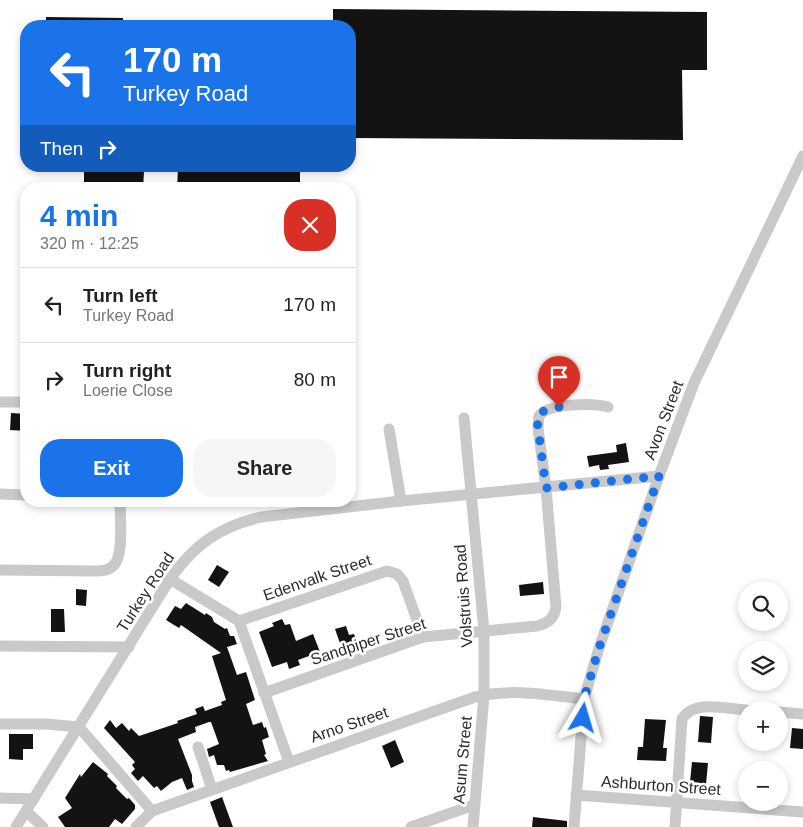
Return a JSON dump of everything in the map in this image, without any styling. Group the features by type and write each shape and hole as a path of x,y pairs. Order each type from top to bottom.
{"street":[{"name":"Avon Street","path":"574,827 584,699 599,648 659,476 694,384 803,156"},
{"path":"0,402 20,402"},
{"path":"546,488 537,420 541,412 559,407 586,404 608,407"},
{"name":"Volstruis Road","path":"464,418 484,631 484,695"},
{"path":"389,429 402,501"},
{"name":"Turkey Road","path":"356,506 659,476"},
{"name":"Sandpiper Street","path":"264,692 423,638 537,626 548,622 555,613 556,597 546,488"},
{"path":"0,494 20,495"},
{"path":"0,570 96,571 110,569 115,565 119,556 120,507"},
{"name":"Turkey Road","path":"16,827 183,560 214,535 244,521 261,517 349,507"},
{"name":"Edenvalk Street","path":"239,621 388,571 397,574 403,581 423,638"},
{"path":"170,579 239,621 289,762"},
{"path":"0,646 129,647"},
{"name":"Arno Street","path":"136,827 152,811 484,695 533,694 584,699"},
{"name":"Asum Street","path":"473,827 484,695"},
{"path":"675,827 681,724 687,712 691,709 702,707 738,709"},
{"path":"788,713 803,714"},
{"path":"0,724 46,724 78,727 152,811"},
{"path":"198,747 212,789"},
{"name":"Ashburton Street","path":"576,795 803,812"},
{"path":"0,798 34,799"},
{"path":"411,827 474,805"},
{"path":"26,811 43,827"}],"building":[{"path":"333,9 707,12 707,70 682,70 683,140 356,138 356,20 333,20"},
{"path":"46,17 123,18 123,20 46,20"},
{"path":"84,172 144,172 143,182 84,182"},
{"path":"178,172 300,172 300,182 177,182"},
{"path":"11,413 20,414 20,431 10,430"},
{"path":"626,443 629,462 608,465 609,469 600,470 599,465 589,467 587,456 617,452 616,445"},
{"path":"217,565 229,572 219,587 208,580"},
{"path":"543,582 544,594 520,596 519,585"},
{"path":"76,589 87,590 86,606 76,605"},
{"path":"186,603 205,615 206,613 212,617 214,622 225,629 227,628 230,636 234,636 237,644 227,647 237,675 246,672 255,700 246,704 253,725 262,722 264,728 266,727 269,737 262,740 266,754 264,755 268,761 230,772 229,770 226,771 224,765 217,765 214,755 209,757 207,749 219,744 211,722 209,722 195,727 196,732 178,739 192,775 194,787 187,790 182,778 172,782 161,791 157,786 154,788 143,776 138,781 131,773 135,769 132,765 135,762 104,728 110,720 116,728 122,723 129,731 131,728 139,736 178,723 177,721 197,714 195,709 203,706 205,711 222,705 221,702 226,700 212,656 221,653 181,625 179,628 166,620 175,606 181,609"},
{"path":"51,609 64,609 65,632 51,632"},
{"path":"282,619 285,625 290,624 296,641 313,634 320,652 298,660 300,665 289,669 287,662 272,667 259,632 274,626 272,623"},
{"path":"346,626 349,635 354,634 358,644 342,649 335,629"},
{"path":"700,716 713,717 711,743 698,742"},
{"path":"645,719 666,720 663,748 667,748 666,761 637,760 638,747 643,747"},
{"path":"792,728 803,729 803,749 790,748"},
{"path":"9,734 33,734 33,749 23,749 23,760 9,759"},
{"path":"395,740 404,762 391,768 382,746"},
{"path":"93,762 108,774 107,776 117,786 116,788 135,805 135,809 122,824 115,819 109,827 65,827 58,817 72,808 65,798 80,774 81,777"},
{"path":"692,762 708,763 706,784 690,782"},
{"path":"222,797 233,827 219,827 210,802"},
{"path":"533,817 567,821 567,827 532,827"}],"route":[{"path":"559,407 541,412 537,420 546,488 659,476 599,648 584,699 583,718"}]}
